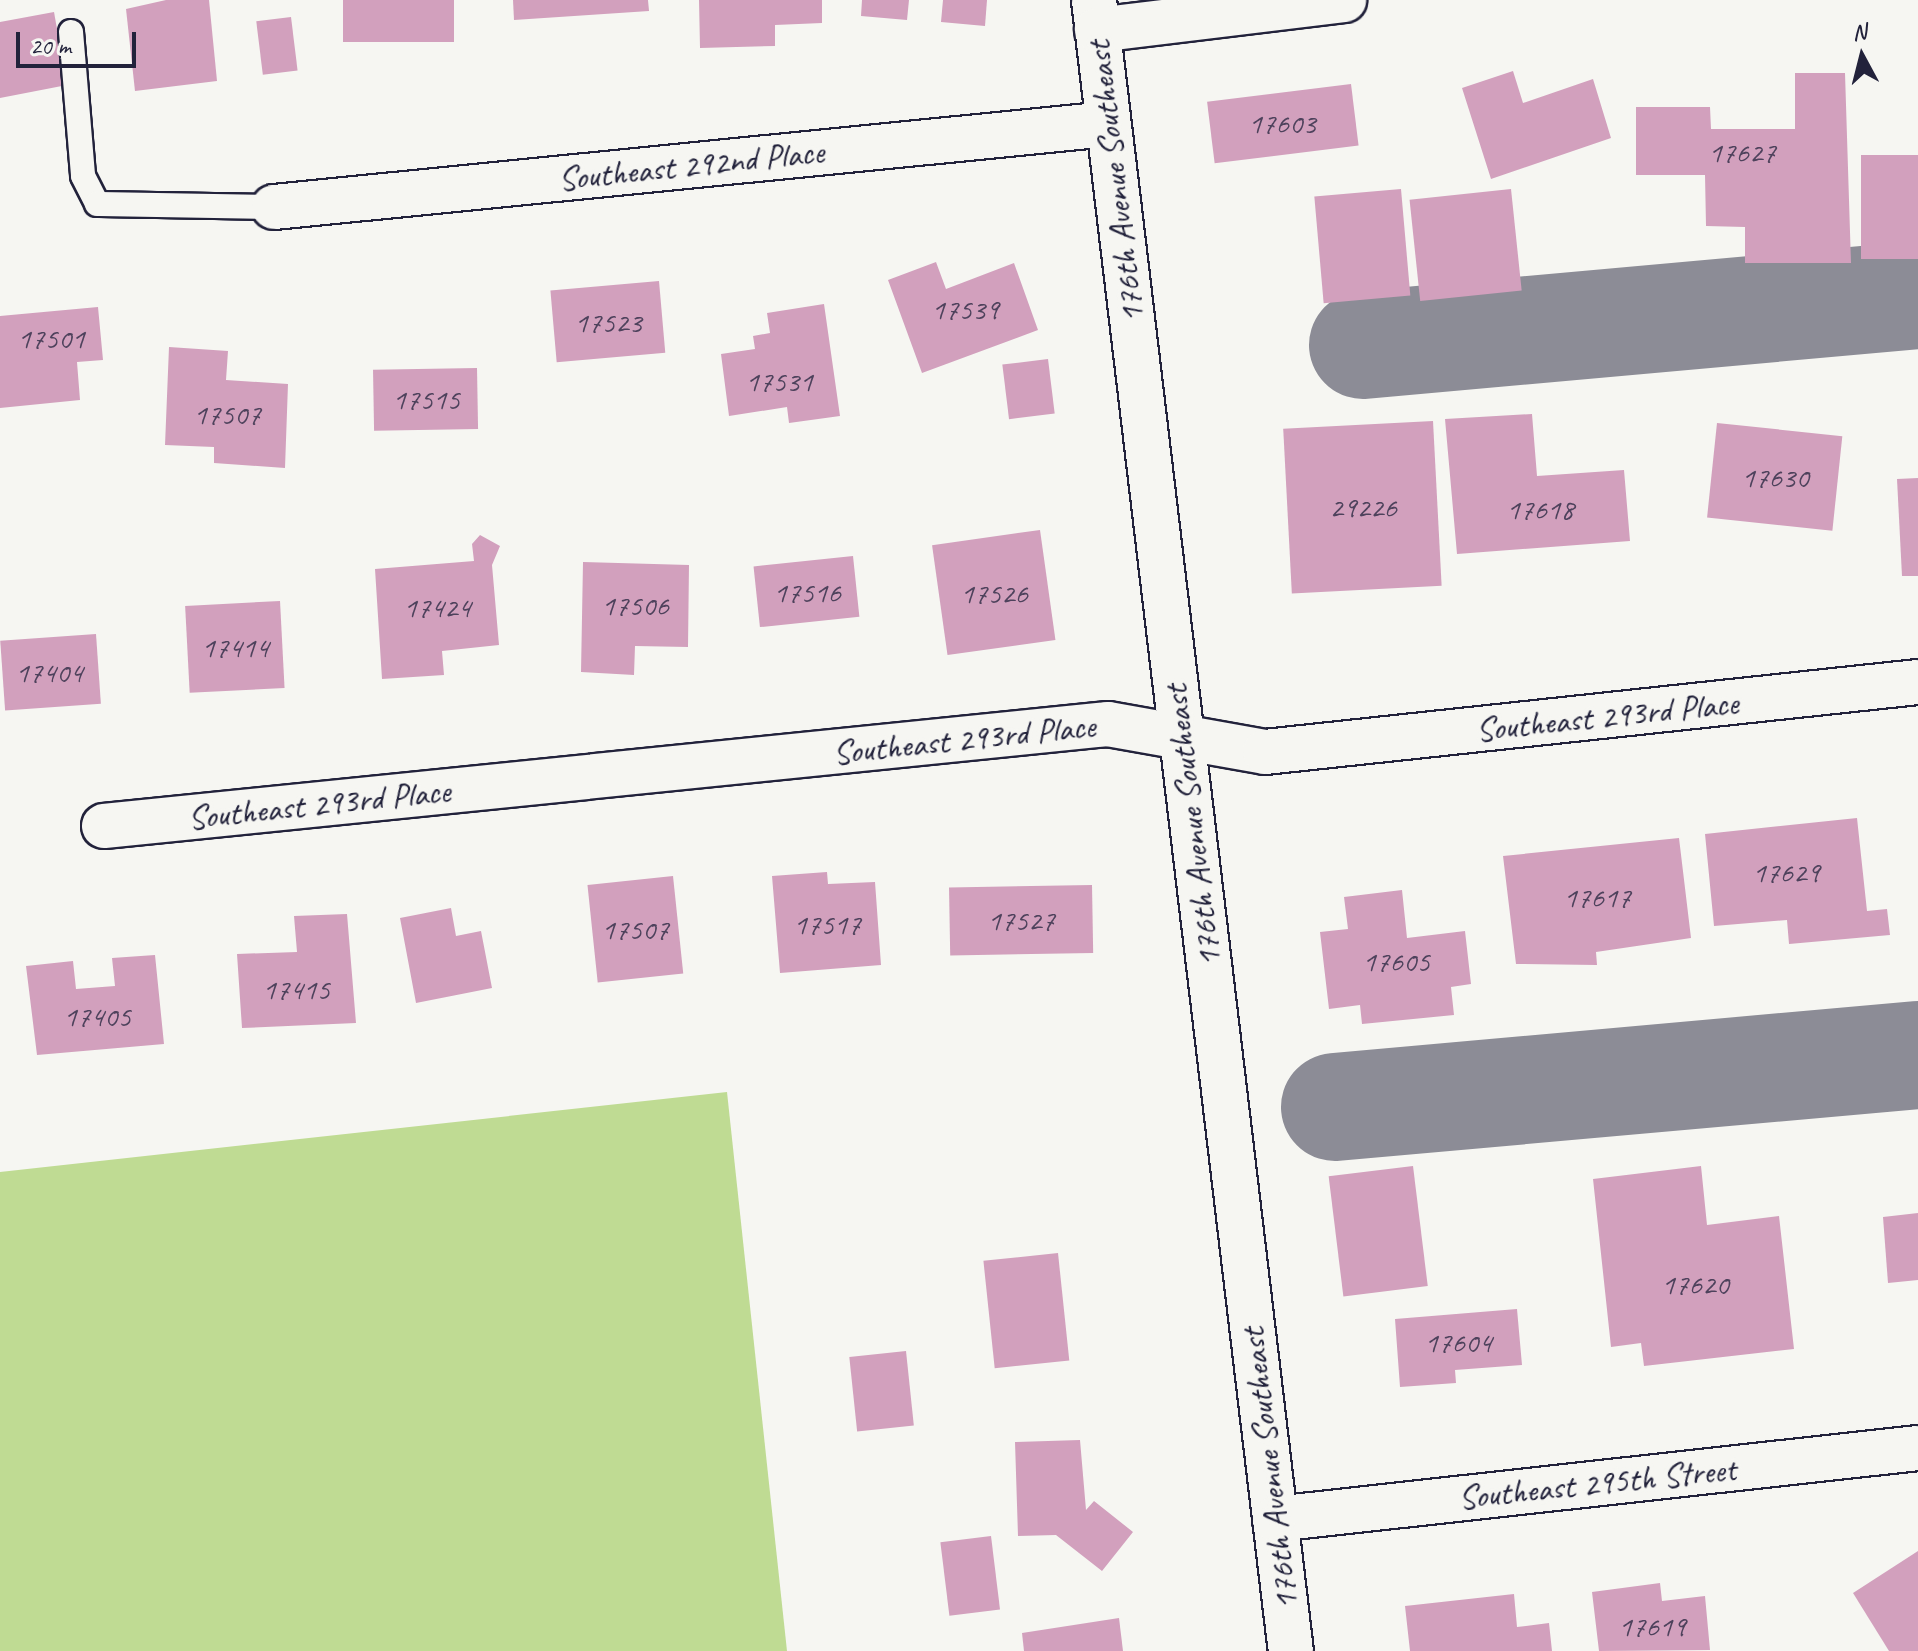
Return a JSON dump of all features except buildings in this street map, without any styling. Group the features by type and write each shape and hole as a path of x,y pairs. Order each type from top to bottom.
{"street":[{"path":"1095,15 1344,0"},
{"name":"176th Avenue Southeast","path":"1095,15 1291,1651"},
{"name":"Southeast 292nd Place","path":"274,207 1108,124"},
{"name":"Southeast 293rd Place","path":"104,826 1108,724 1182,741 1265,752 1918,682"},
{"name":"Southeast 295th Street","path":"1275,1519 1918,1448"}],"lane":[{"path":"71,32 83,176 97,204 274,207"}],"green space":[{"path":"727,1092 787,1651 0,1651 0,1172"}],"taxiway":[{"path":"1363,345 1918,295"},
{"path":"1335,1107 1918,1055"}]}
